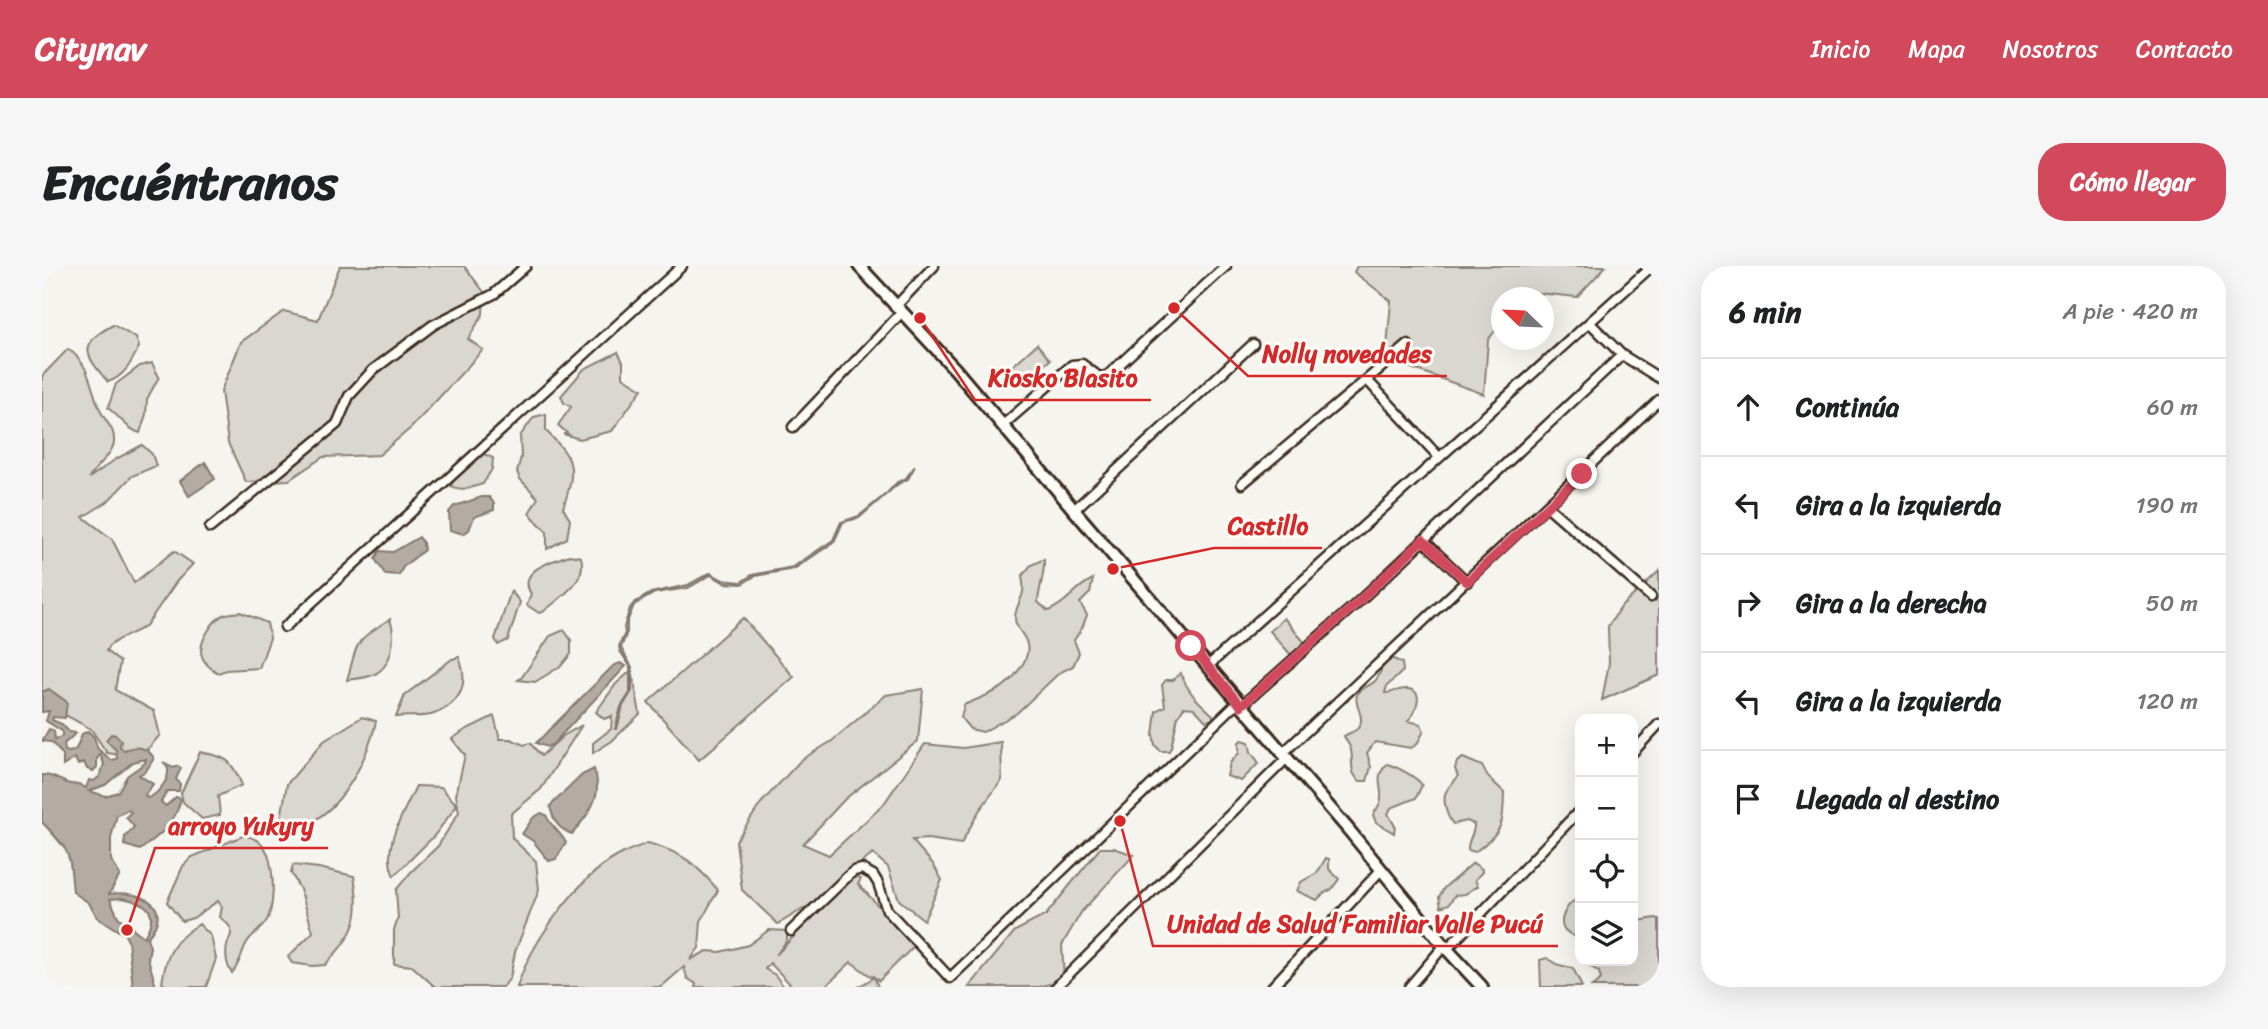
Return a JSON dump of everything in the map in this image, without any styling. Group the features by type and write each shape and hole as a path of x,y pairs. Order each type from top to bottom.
{"main road":[{"path":"859,266 956,369 1445,948 1482,987"}],"street":[{"path":"210,528 337,424 349,396 373,370 433,325 494,293 526,266"},
{"path":"285,627 682,266"},
{"path":"1003,425 1072,365 1082,364 1099,377 1107,376 1226,266"},
{"path":"1208,666 1651,266"},
{"path":"793,427 899,309 928,268"},
{"path":"1590,323 1622,355 1659,378"},
{"path":"1074,510 1253,344"},
{"path":"1242,484 1408,345"},
{"path":"791,931 848,876 858,869 866,870 873,874 878,883 887,910 950,978 1239,704 1357,603 1622,355"},
{"path":"1367,380 1439,457"},
{"path":"1056,987 1284,756 1659,400"},
{"path":"1547,506 1651,597"},
{"path":"1423,540 1467,582"},
{"path":"1638,747 1659,724"},
{"path":"1409,987 1575,815"},
{"path":"1272,987 1381,870"}],"shaded area":[{"path":"340,266 464,266 484,292 483,314 468,339 483,350 412,427 379,455 323,457 289,480 246,482 228,443 221,391 241,342 284,311 318,320"},
{"path":"1357,266 1606,266 1577,297 1554,295 1554,287 1491,287 1491,336 1488,340 1484,394 1386,359 1391,301 1354,272"},
{"path":"113,325 136,338 139,347 123,373 108,382 94,364 88,350 94,338"},
{"path":"1037,344 1050,360 1022,385 1008,370"},
{"path":"68,349 86,369 101,412 114,437 111,451 89,478 142,445 152,454 156,466 132,476 107,502 83,517 112,539 134,583 174,551 193,564 177,581 145,627 119,639 106,651 120,662 115,690 154,711 160,735 148,749 127,760 122,755 107,753 91,729 67,716 42,693 42,376"},
{"path":"618,352 623,362 623,377 642,389 612,431 580,439 563,434 568,434 558,425 571,407 564,403 561,396 584,369"},
{"path":"152,363 159,377 147,399 140,433 108,408 116,384 140,366"},
{"path":"546,414 546,431 563,450 571,466 570,484 563,508 570,520 567,538 547,549 547,532 529,513 538,498 517,472 521,457 520,436 534,417"},
{"path":"482,453 493,458 492,469 483,484 463,489 451,486 455,477"},
{"path":"205,462 215,479 189,496 180,481"},
{"path":"915,466 908,479 898,484 859,518 843,522 834,542 794,569 755,576 742,584 725,583 711,575 688,588 655,593 634,605 621,648 632,667 632,691 615,729 621,707 630,693 630,666 619,646 625,633 624,627 630,608 634,603 651,593 688,585 710,573 723,580 741,582 752,575 793,567 833,540 841,522 859,516 897,482 905,479"},
{"path":"489,497 494,503 494,510 474,517 469,530 463,534 450,530 449,512 454,506"},
{"path":"419,537 424,550 403,567 399,575 385,574 375,559 379,551 393,552"},
{"path":"569,555 581,557 582,566 571,589 543,612 539,613 527,605 531,594 528,579 532,573"},
{"path":"1044,559 1038,602 1048,611 1093,579 1090,593 1080,603 1087,615 1074,640 1079,653 1073,666 1059,673 1017,713 983,732 970,729 961,718 964,705 1005,685 1025,660 1027,644 1015,618 1023,590 1022,576 1031,565"},
{"path":"1659,571 1659,675 1602,700 1609,663 1608,626 1622,606"},
{"path":"511,591 520,602 508,640 498,645 495,639"},
{"path":"240,612 267,623 270,638 259,668 218,673 206,664 201,654 204,637 219,618 225,614"},
{"path":"743,618 794,677 699,760 648,702"},
{"path":"1284,618 1305,643 1291,655 1270,631"},
{"path":"390,619 393,641 386,664 372,675 347,680 353,657 363,638"},
{"path":"564,630 571,640 571,654 561,666 535,682 518,680 550,636"},
{"path":"459,657 463,684 451,704 430,715 396,717 405,695 452,659"},
{"path":"1389,657 1402,663 1403,671 1387,686 1385,693 1405,689 1417,694 1416,707 1408,721 1421,724 1424,731 1417,744 1411,748 1375,742 1367,753 1371,767 1367,781 1360,781 1352,769 1350,747 1344,736 1357,729 1360,724 1357,695 1375,681"},
{"path":"620,663 626,666 553,744 547,747 536,743 613,666"},
{"path":"632,670 640,714 612,741 593,753 593,743 611,729 612,716 604,719 596,712 616,684"},
{"path":"1181,673 1190,691 1213,715 1213,719 1206,721 1194,708 1184,707 1178,716 1169,751 1160,751 1155,745 1153,735 1156,711 1165,706 1162,685"},
{"path":"49,689 67,702 65,718 53,717 52,720 62,724 69,732 76,733 64,744 65,751 76,749 82,734 88,731 94,737 98,749 111,760 117,759 116,750 106,740 111,734 121,740 120,747 124,750 141,748 151,754 154,758 146,771 139,775 153,784 145,795 147,798 157,792 166,780 168,769 163,762 173,768 181,768 176,779 180,784 179,791 167,791 161,802 166,806 176,797 181,799 175,816 166,829 140,850 124,845 125,837 134,827 126,817 131,812 128,810 117,815 111,838 111,860 120,875 109,894 142,897 156,909 158,917 147,938 150,947 148,958 156,987 133,987 125,935 98,918 89,903 73,892 67,853 42,822 42,775 86,788 89,780 94,781 100,776 104,764 100,754 97,767 93,771 87,769 84,762 78,765 75,758 63,766 63,755 51,742 42,741 49,729 54,731 55,740 62,736 62,731 46,721 49,711 42,712 42,692","holes":["146,759 145,763 127,776 118,792 105,796 89,791 105,785 133,762","122,898 139,903 149,910 151,921 144,937 118,917 110,899"]},
{"path":"923,689 918,741 845,799 803,844 829,855 883,805 925,744 963,748 1001,742 1002,780 979,811 961,844 928,839 912,840 933,864 942,880 924,920 899,900 888,867 873,854 813,903 778,924 742,890 736,841 761,803 801,760 832,741 886,695"},
{"path":"494,716 500,739 511,739 524,745 530,743 541,756 563,736 582,725 541,789 511,814 512,838 536,861 539,890 515,952 510,978 503,987 432,987 434,986 412,966 394,964 394,930 398,919 396,890 438,846 459,812 456,795 465,755 452,739"},
{"path":"362,717 376,721 365,756 344,792 316,819 299,825 281,825 279,830 287,784 324,741"},
{"path":"1239,742 1249,742 1251,752 1259,763 1241,781 1227,776 1230,763 1239,753"},
{"path":"200,752 222,758 231,764 242,785 218,796 220,815 202,819 183,802 181,793"},
{"path":"1463,758 1482,766 1489,778 1504,792 1500,827 1491,839 1475,852 1468,850 1474,824 1467,821 1453,824 1445,802 1445,793 1458,776 1455,769 1457,762"},
{"path":"1387,764 1422,785 1416,798 1391,808 1388,814 1395,826 1394,833 1376,822 1373,815 1380,803 1380,777"},
{"path":"594,769 597,778 596,796 589,812 572,834 557,823 550,806 582,775"},
{"path":"416,786 441,787 457,805 434,836 394,876 390,865 392,842"},
{"path":"541,813 546,815 566,843 556,859 549,861 533,841 522,834 533,818"},
{"path":"245,835 260,842 269,857 272,903 267,920 248,941 232,973 226,953 231,930 220,917 222,907 218,901 193,918 182,921 167,902 183,866 192,857"},
{"path":"648,843 688,860 718,890 701,921 699,948 690,960 707,951 720,952 748,945 769,930 787,931 787,940 776,955 853,874 861,879 858,884 915,945 879,981 874,977 878,987 858,987 873,978 851,962 826,986 793,987 770,963 765,969 775,975 784,987 695,987 696,984 687,978 684,967 661,987 517,987 544,932 572,896 602,866 625,852"},
{"path":"1100,848 1114,848 1134,855 1082,911 1062,945 1064,980 1039,987 969,987 1015,931 1046,915"},
{"path":"1326,858 1329,859 1329,869 1339,879 1331,890 1317,900 1297,891 1301,882 1317,873"},
{"path":"1473,863 1482,869 1475,880 1478,886 1465,894 1455,895 1449,904 1441,907 1439,897 1444,888"},
{"path":"293,865 354,876 357,904 353,925 343,944 325,965 292,963 288,957 313,932 301,891 291,873"},
{"path":"1575,900 1575,937 1565,930 1562,922 1569,906"},
{"path":"1659,919 1659,969 1650,987 1590,987 1601,979 1599,972 1590,966 1638,966 1638,921"},
{"path":"199,924 211,936 216,959 206,987 169,987 162,983 172,949"},
{"path":"1547,958 1559,965 1573,968 1582,987 1541,987 1540,960"}],"place":[{"name":"Nolly novedades","path":"1174,308"},
{"name":"Kiosko Blasito","path":"920,318"},
{"name":"Castillo","path":"1113,569"},
{"name":"Unidad de Salud Familiar Valle Pucú","path":"1120,821"},
{"name":"arroyo Yukyry","path":"127,930"}],"route":[{"path":"1191,646 1241,706 1423,540 1467,582 1582,474"}]}
